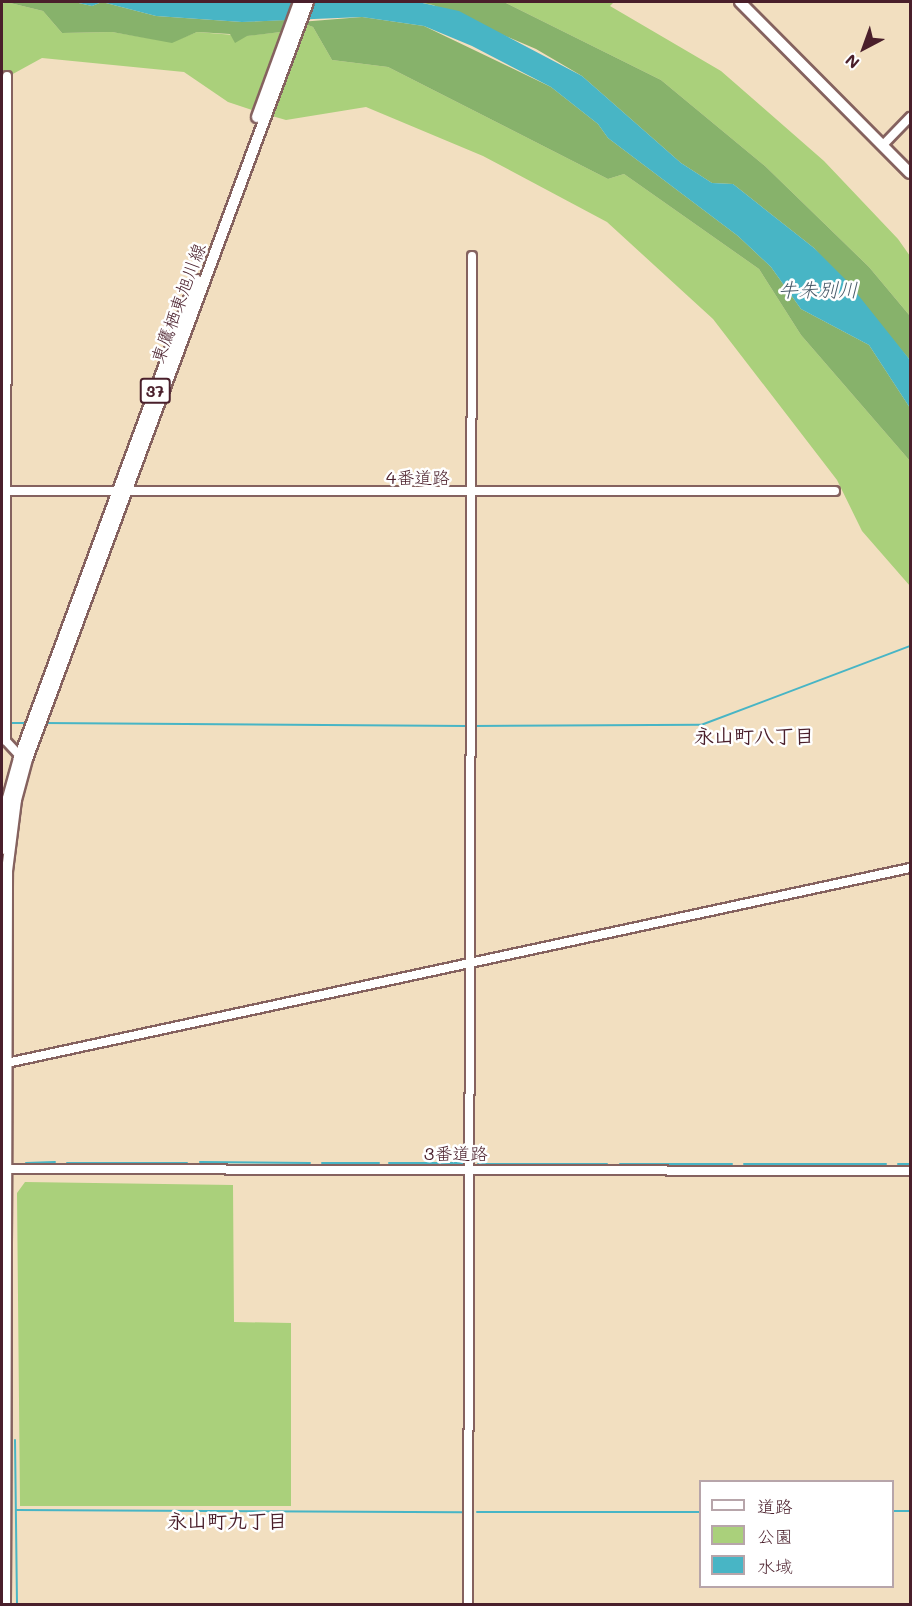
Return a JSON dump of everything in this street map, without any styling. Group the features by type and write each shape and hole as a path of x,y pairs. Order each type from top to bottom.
{"main road":[{"name":"東鷹栖東旭川線","path":"280,67 299,2"},
{"name":"東鷹栖東旭川線","path":"23,759 280,67 308,2"},
{"path":"740,2 910,173"},
{"name":"37","path":"2,849 8,798 23,759"},
{"name":"37","path":"5,1605 4,1064 7,871 23,759"}],"street":[{"path":"7,76 4,491 6,741 23,759"},
{"path":"883,145 910,117"},
{"path":"468,1605 472,256"},
{"name":"4番道路","path":"4,491 472,494 835,491"},
{"path":"4,1064 910,868"},
{"name":"3番道路","path":"4,1169 910,1171"}],"green space":[{"path":"6,2 43,11 62,33 112,32 172,42 197,32 246,36 281,32 252,110 228,102 184,72 42,58 11,75 2,74 2,4"},
{"path":"6,2 74,2 92,6 102,2 156,16 242,22 285,20 281,32 247,36 235,43 230,34 197,32 172,43 112,32 62,33 43,11"},
{"path":"418,2 504,2 661,80 765,166 869,267 910,316 910,360 814,248 733,184 712,183 681,163 582,76 536,49 433,5"},
{"path":"504,2 614,2 610,6 721,71 824,161 898,239 910,256 910,316 869,267 765,166 661,80"},
{"path":"362,17 424,26 551,87 598,124 608,138 738,236 771,267 801,309 869,345 910,408 910,461 801,335 759,269 624,174 608,179 388,67 332,60 313,27 300,22"},
{"path":"300,22 313,27 332,60 388,67 608,179 624,174 759,269 801,335 910,461 910,586 862,531 837,480 713,319 607,222 483,156 366,107 286,120 265,114"},
{"path":"25,1182 233,1185 234,1322 291,1323 291,1506 20,1506 17,1193"}],"water":[{"path":"74,2 102,2 92,6"},
{"name":"牛朱別川","path":"102,2 418,2 459,11 582,76 681,163 712,183 733,184 814,248 847,281 910,360 910,408 869,345 801,309 771,267 738,236 608,138 598,124 551,87 472,46 424,26 362,17 242,22 156,16"}],"waterway":[{"path":"472,726 701,725 910,646"},
{"path":"2,723 29,723"},
{"path":"43,723 467,726"},
{"path":"26,1163 55,1162"},
{"path":"200,1162 310,1163"},
{"path":"67,1163 187,1163"},
{"path":"322,1163 379,1163"},
{"path":"389,1163 463,1163"},
{"path":"478,1164 607,1164"},
{"path":"620,1164 732,1164"},
{"path":"744,1164 886,1164"},
{"path":"898,1164 910,1164"},
{"path":"15,1440 17,1604"},
{"path":"16,1510 462,1512"},
{"path":"894,1511 910,1511"},
{"path":"477,1512 699,1512"}],"district":[{"name":"永山町八丁目","path":"754,735"},
{"name":"永山町九丁目","path":"227,1520"}]}
